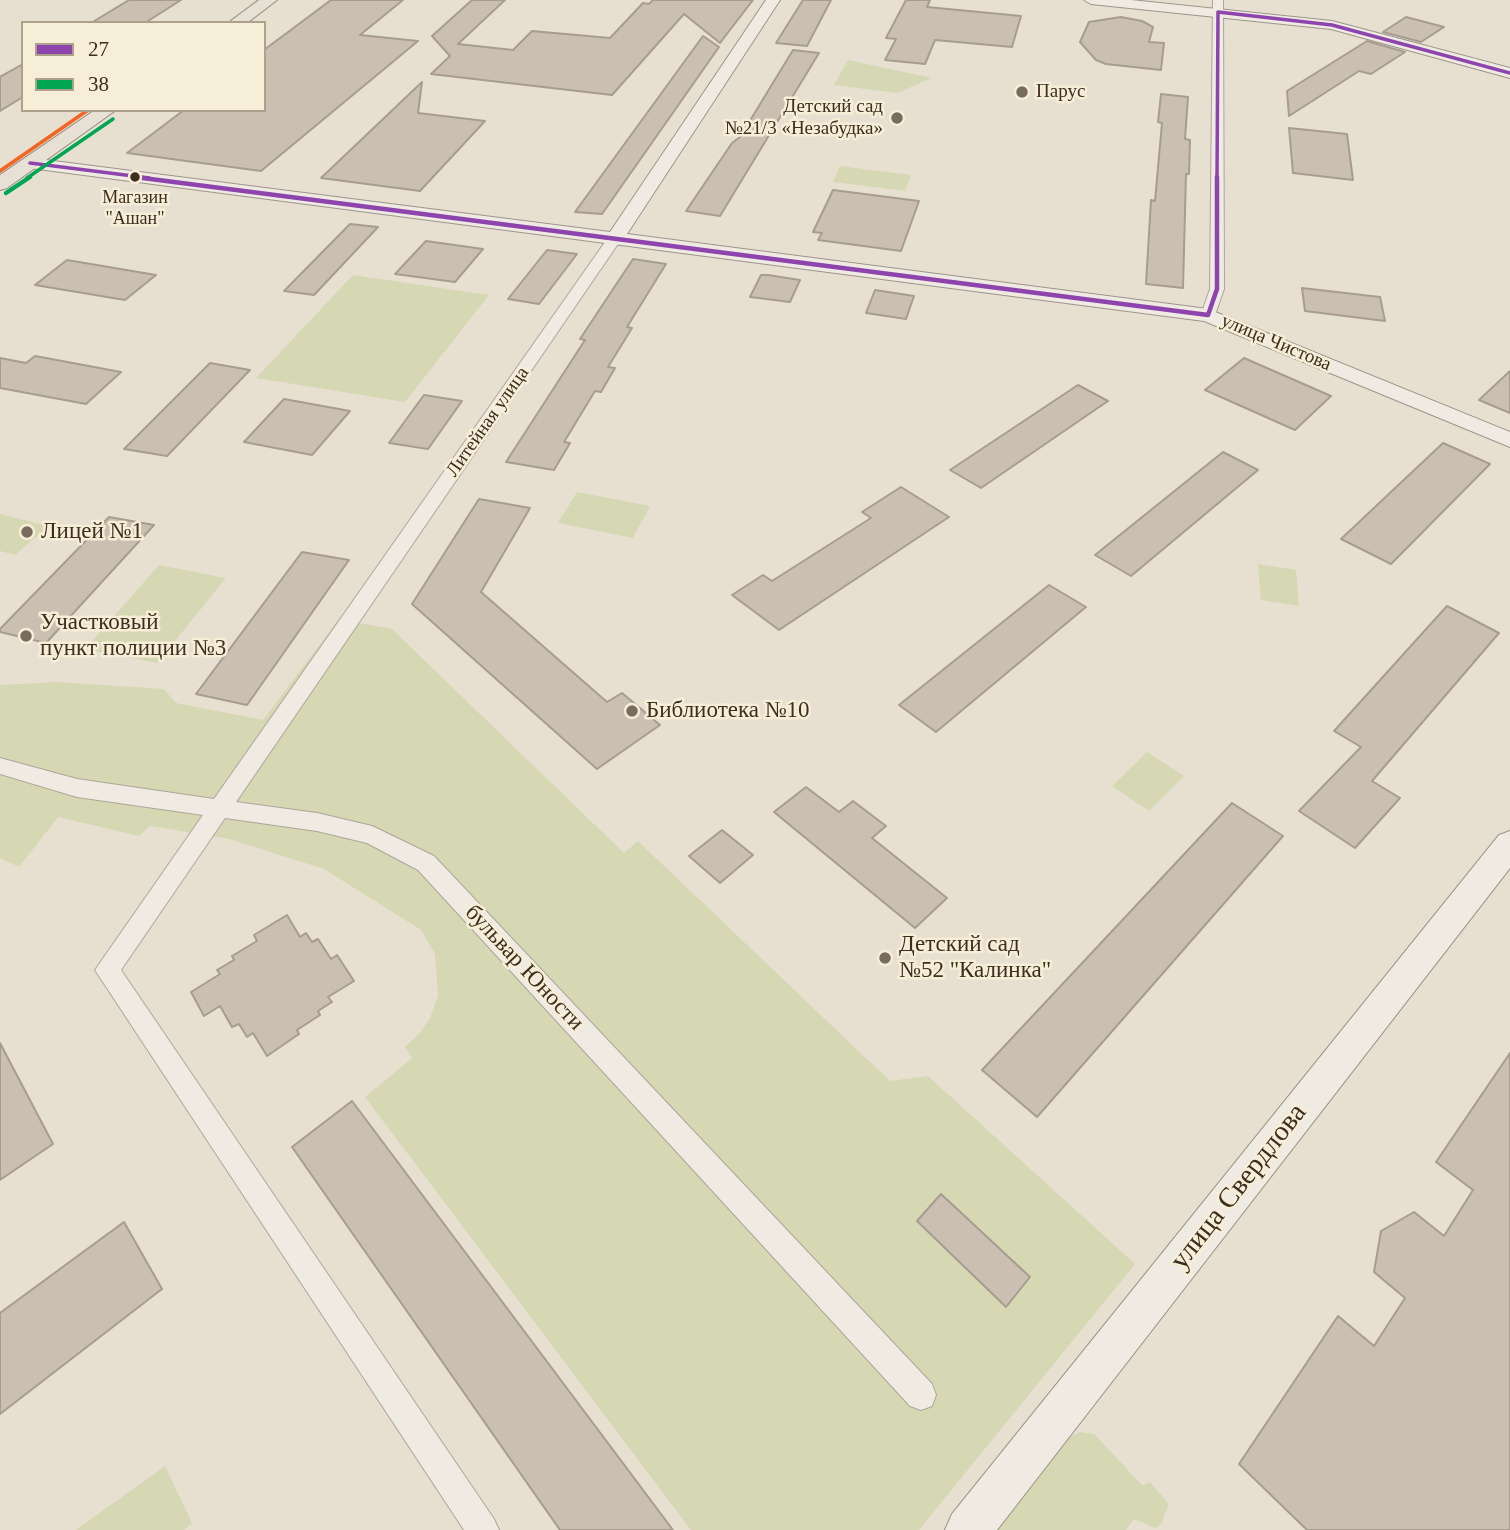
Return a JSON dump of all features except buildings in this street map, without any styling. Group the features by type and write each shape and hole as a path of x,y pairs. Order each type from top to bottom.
{"main road":[{"path":"239,21 269,0"},
{"path":"0,184 104,112"}],"street":[{"name":"Литейная улица","path":"483,1530 107,970 615,238 772,0"},
{"path":"1091,0 1218,6 1332,25 1510,73"},
{"path":"1208,315 1217,289 1218,6"},
{"name":"улица Чистова","path":"30,163 1208,315 1510,440"},
{"name":"бульвар Юности","path":"0,765 77,788 317,822 372,835 426,863 921,1395"},
{"name":"улица Свердлова","path":"968,1530 1510,844"}],"green space":[{"path":"848,60 932,78 897,93 834,85"},
{"path":"840,166 911,175 905,191 833,182"},
{"path":"353,275 489,295 405,402 256,378"},
{"path":"577,492 650,506 633,538 558,523"},
{"path":"0,514 48,526 15,555 0,551"},
{"path":"1258,564 1296,570 1299,606 1261,600"},
{"path":"159,565 226,578 157,663 85,649"},
{"path":"339,619 392,629 624,853 638,841 890,1081 928,1076 1135,1264 919,1530 691,1530 365,1097 412,1058 405,1047 419,1034 430,1018 438,996 435,954 421,930 324,869 229,839 150,826 139,836 58,817 19,867 0,858 0,685 55,682 164,689 176,703 263,720"},
{"path":"1147,752 1184,776 1149,811 1112,786"},
{"path":"1080,1432 1094,1434 1142,1485 1150,1482 1169,1504 1161,1524 1155,1528 1134,1519 1126,1530 995,1530 1068,1438"},
{"path":"165,1466 192,1523 184,1530 76,1530"}],"transit line":[{"name":"27","path":"1218,12 1332,25 1510,73"},
{"name":"27","path":"1208,315 1217,289 1218,12"},
{"path":"0,171 85,112"},
{"name":"38","path":"6,193 113,119"},
{"name":"27","path":"30,163 1208,315"}],"place":[{"name":"Парус","path":"1022,92"},
{"name":"Детский сад №21/3 «Незабудка»","path":"897,118"},
{"name":"Магазин \"Ашан\"","path":"135,177"},
{"name":"Лицей №1","path":"27,532"},
{"name":"Участковый пункт полиции №3","path":"26,636"},
{"name":"Библиотека №10","path":"632,711"},
{"name":"Детский сад №52 \"Калинка\"","path":"885,958"}]}
